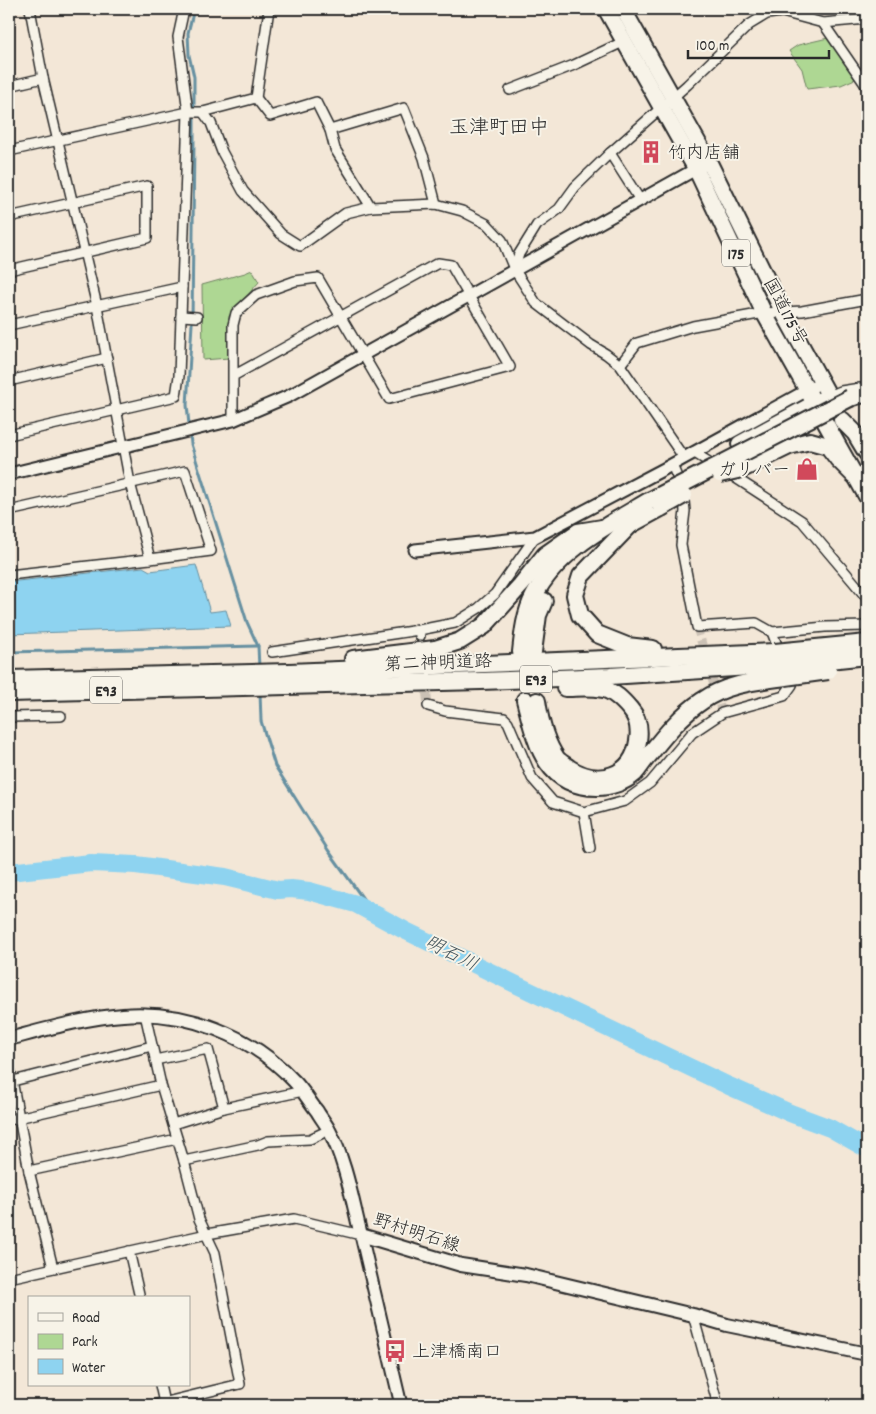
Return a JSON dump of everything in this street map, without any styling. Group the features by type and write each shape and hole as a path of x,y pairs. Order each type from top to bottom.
{"highway":[{"name":"国道175号","path":"606,9 625,41 668,103"},
{"name":"国道175号","path":"623,9 668,103 783,312 854,475 867,497"},
{"name":"国道175号","path":"702,165 764,313 818,393 842,420 867,462"},
{"path":"674,656 658,650 627,646 597,634 580,615 575,595 581,576 630,525 655,505 704,472 740,444 818,393"},
{"path":"704,472 860,399"},
{"path":"630,525 606,536 563,572 548,591 538,615 527,652 525,622 534,596 553,567 577,546 602,528 720,474 860,399"},
{"path":"842,420 855,433 867,453"},
{"path":"720,474 742,469 789,446 810,441 828,446 854,475"},
{"path":"289,674 326,660 364,658 435,649 460,641 484,626 545,555 578,532 602,528"},
{"name":"第二神明道路","path":"9,693 289,674 674,656 780,665 867,643"},
{"name":"第二神明道路","path":"9,679 202,680 224,673 481,681 610,676 780,665 867,656"},
{"path":"481,681 511,688 603,689 616,696 635,715 640,730 637,752 622,771 595,779 576,772 558,760 531,701 534,734 541,752 552,769 564,779 578,785 607,787 621,782 634,773 683,716 702,700 727,689 752,682 780,665 867,665"}],"main road":[{"name":"野村明石線","path":"9,1039 69,1023 101,1017 145,1014 175,1017 203,1024 229,1034 252,1047 272,1061 303,1091 329,1130 345,1169 361,1235 461,1265 526,1275 727,1326 867,1354"}],"street":[{"path":"30,9 43,78 97,306 130,483 150,559"},
{"path":"9,435 176,396 179,376 188,112 178,37 184,9"},
{"path":"269,9 256,98 270,116 316,102 330,130 335,148 372,207"},
{"path":"514,270 519,254 537,225 559,209 575,187 610,153 668,103 749,25 766,12 782,12 823,23 867,19 867,14"},
{"path":"823,23 867,88"},
{"path":"510,90 574,65 625,41"},
{"path":"9,86 43,78"},
{"path":"9,151 188,112 204,112 256,98"},
{"path":"330,130 404,108 424,158 436,204"},
{"path":"204,112 243,192 281,234 300,246 346,213 372,207 436,204 462,211 486,224 502,240 514,270 536,303 620,365 689,455 802,521 867,598"},
{"path":"610,153 640,200"},
{"path":"9,474 233,420 289,396 702,165"},
{"path":"9,217 147,186 147,238 9,270"},
{"path":"233,376 341,318 438,263 451,265 510,367 389,398 341,318 318,278 295,281 256,295 236,313 233,325 233,376 233,420"},
{"path":"9,325 182,287"},
{"path":"620,365 637,343 693,326 764,313 802,311 867,299"},
{"path":"181,316 198,316"},
{"path":"9,381 107,358"},
{"path":"415,550 536,537 689,455 818,393 867,387"},
{"path":"672,465 683,492 685,511 681,546 698,627 756,623 772,632 825,626 867,626"},
{"path":"9,511 185,472 211,551 9,575"},
{"path":"272,652 420,633 456,624 479,608 494,594 536,537"},
{"path":"428,706 445,712 504,718 508,722 532,778 553,802 584,812 625,801 650,783 692,734 722,713 784,696 792,685 772,632"},
{"path":"9,717 61,716"},
{"path":"584,812 590,848"},
{"path":"145,1014 161,1085 184,1161 198,1219 207,1234 217,1262 240,1384 154,1405"},
{"path":"11,1081 152,1046"},
{"path":"155,1060 208,1049 224,1108"},
{"path":"9,1064 28,1171 53,1268"},
{"path":"9,1120 161,1085"},
{"path":"172,1124 224,1108 303,1091"},
{"path":"184,1161 268,1142 310,1139 329,1130"},
{"path":"28,1171 177,1139"},
{"path":"9,1278 207,1234 294,1219 361,1235 401,1405"},
{"path":"129,1251 140,1296"},
{"path":"693,1316 718,1405"},
{"path":"160,1386 164,1403"}],"green space":[{"path":"828,38 855,79 841,85 807,89 802,69 789,51 798,45"},
{"path":"252,270 259,282 229,316 229,358 203,360 202,285"}],"water":[{"path":"196,565 210,612 226,610 231,626 9,634 9,582 143,567 150,571"}],"waterway":[{"path":"194,9 188,33 189,55 194,77 194,138 192,324 187,405 191,444 247,622 258,646 259,668"},
{"path":"9,652 258,646"},
{"path":"260,692 261,721 275,766 328,850 374,914"},
{"name":"明石川","path":"9,872 91,863 136,865 225,877 278,890 309,891 356,904 404,930 515,984 729,1086 790,1113 830,1128 867,1149"}],"tunnel":[{"path":"697,627 722,713"},
{"path":"425,679 428,706"}],"place":[{"name":"竹内店舗","path":"651,152"},
{"name":"ガリバー","path":"807,469"},
{"name":"上津橋南口","path":"395,1351"}],"district":[{"name":"玉津町田中","path":"499,126"}]}
